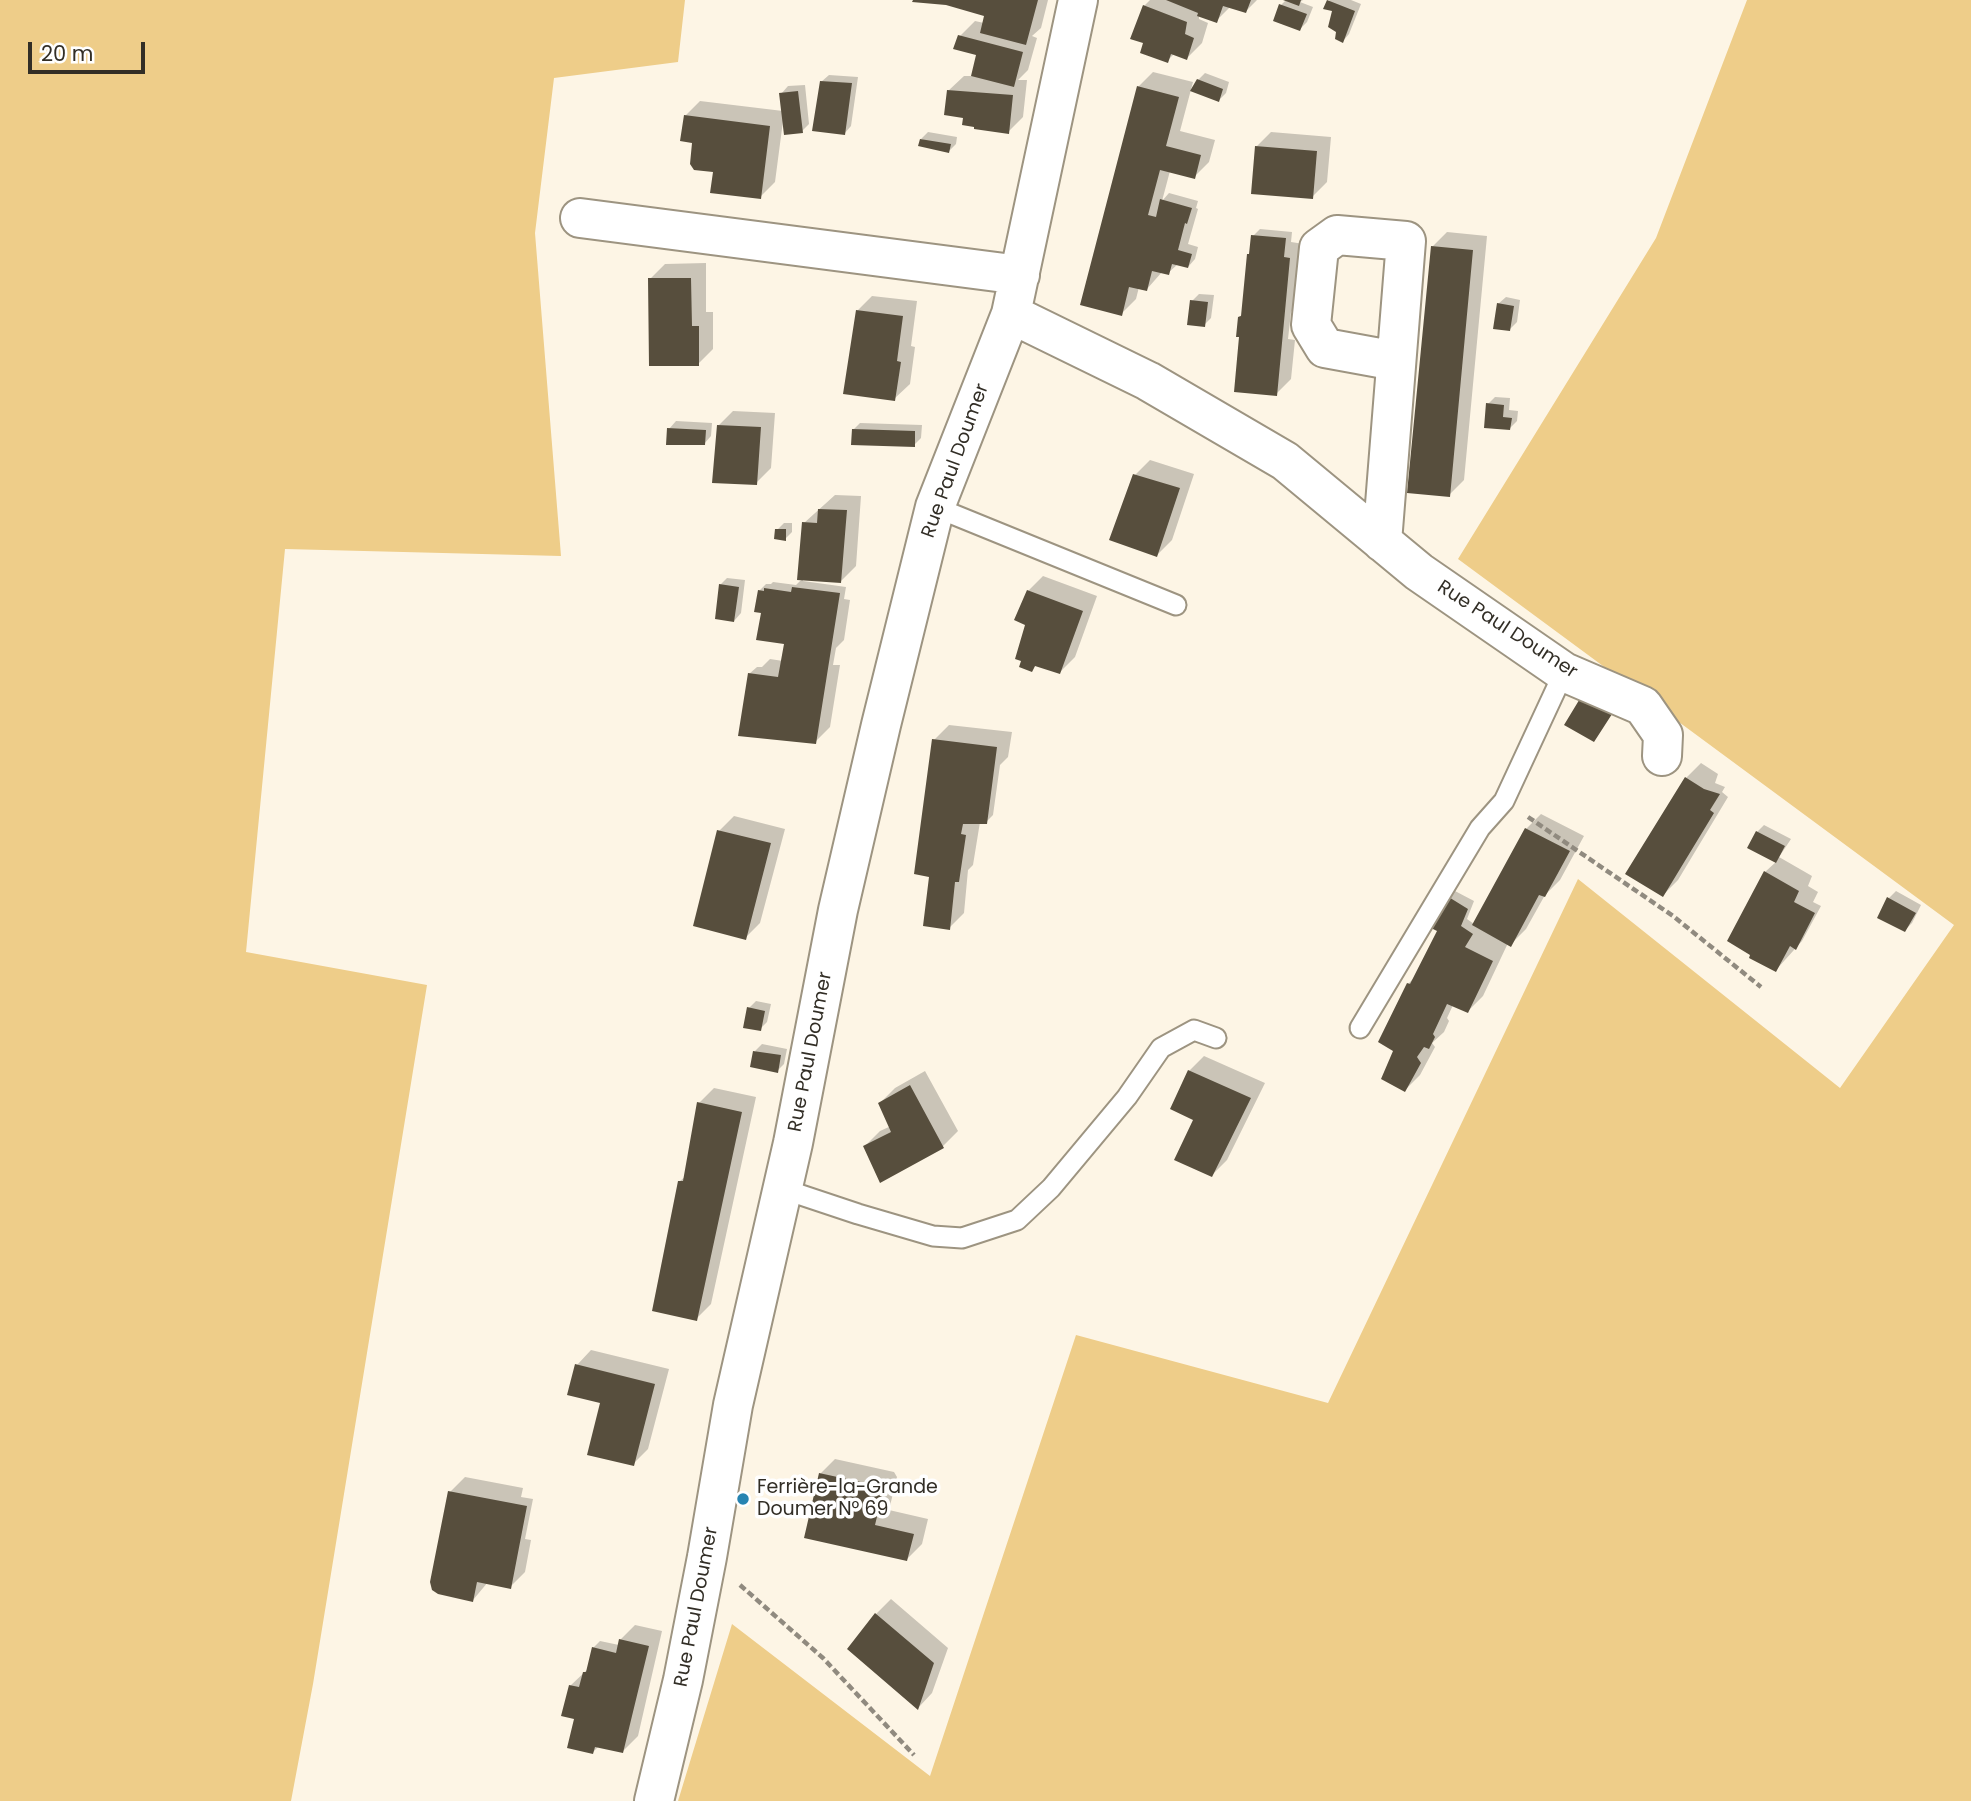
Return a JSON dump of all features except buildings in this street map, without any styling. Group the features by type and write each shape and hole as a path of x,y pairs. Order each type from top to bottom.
{"street":[{"name":"Rue Paul Doumer","path":"654,1801 683,1679 733,1405 783,1189 838,910 881,725 935,507 1011,314 1077,0"},
{"path":"580,218 1020,275"},
{"name":"Rue Paul Doumer","path":"1011,314 1148,381 1285,461 1419,572 1564,672 1643,706 1663,735 1661,756"},
{"path":"1382,542 1396,361"}],"lane":[{"path":"935,507 1176,605"},
{"path":"1360,1028 1480,828 1504,801 1564,672"},
{"path":"783,1189 933,1236 962,1238 1017,1220 1051,1188 1127,1097 1161,1048 1194,1030 1216,1038"}],"path":[{"path":"1504,801 1673,916 1761,987"},
{"path":"707,1557 823,1658 914,1755"}],"shaded area":[{"path":"0,0 685,0 678,62 554,78 535,233 561,556 285,549 246,952 427,985 313,1684 291,1801 0,1801"},
{"path":"1747,0 1971,0 1971,1801 678,1801 732,1624 930,1776 1076,1335 1328,1403 1578,879 1840,1088 1954,925 1458,559 1656,238"}],"place":[{"name":"Ferrière-la-Grande Doumer N° 69","path":"743,1499"}]}
